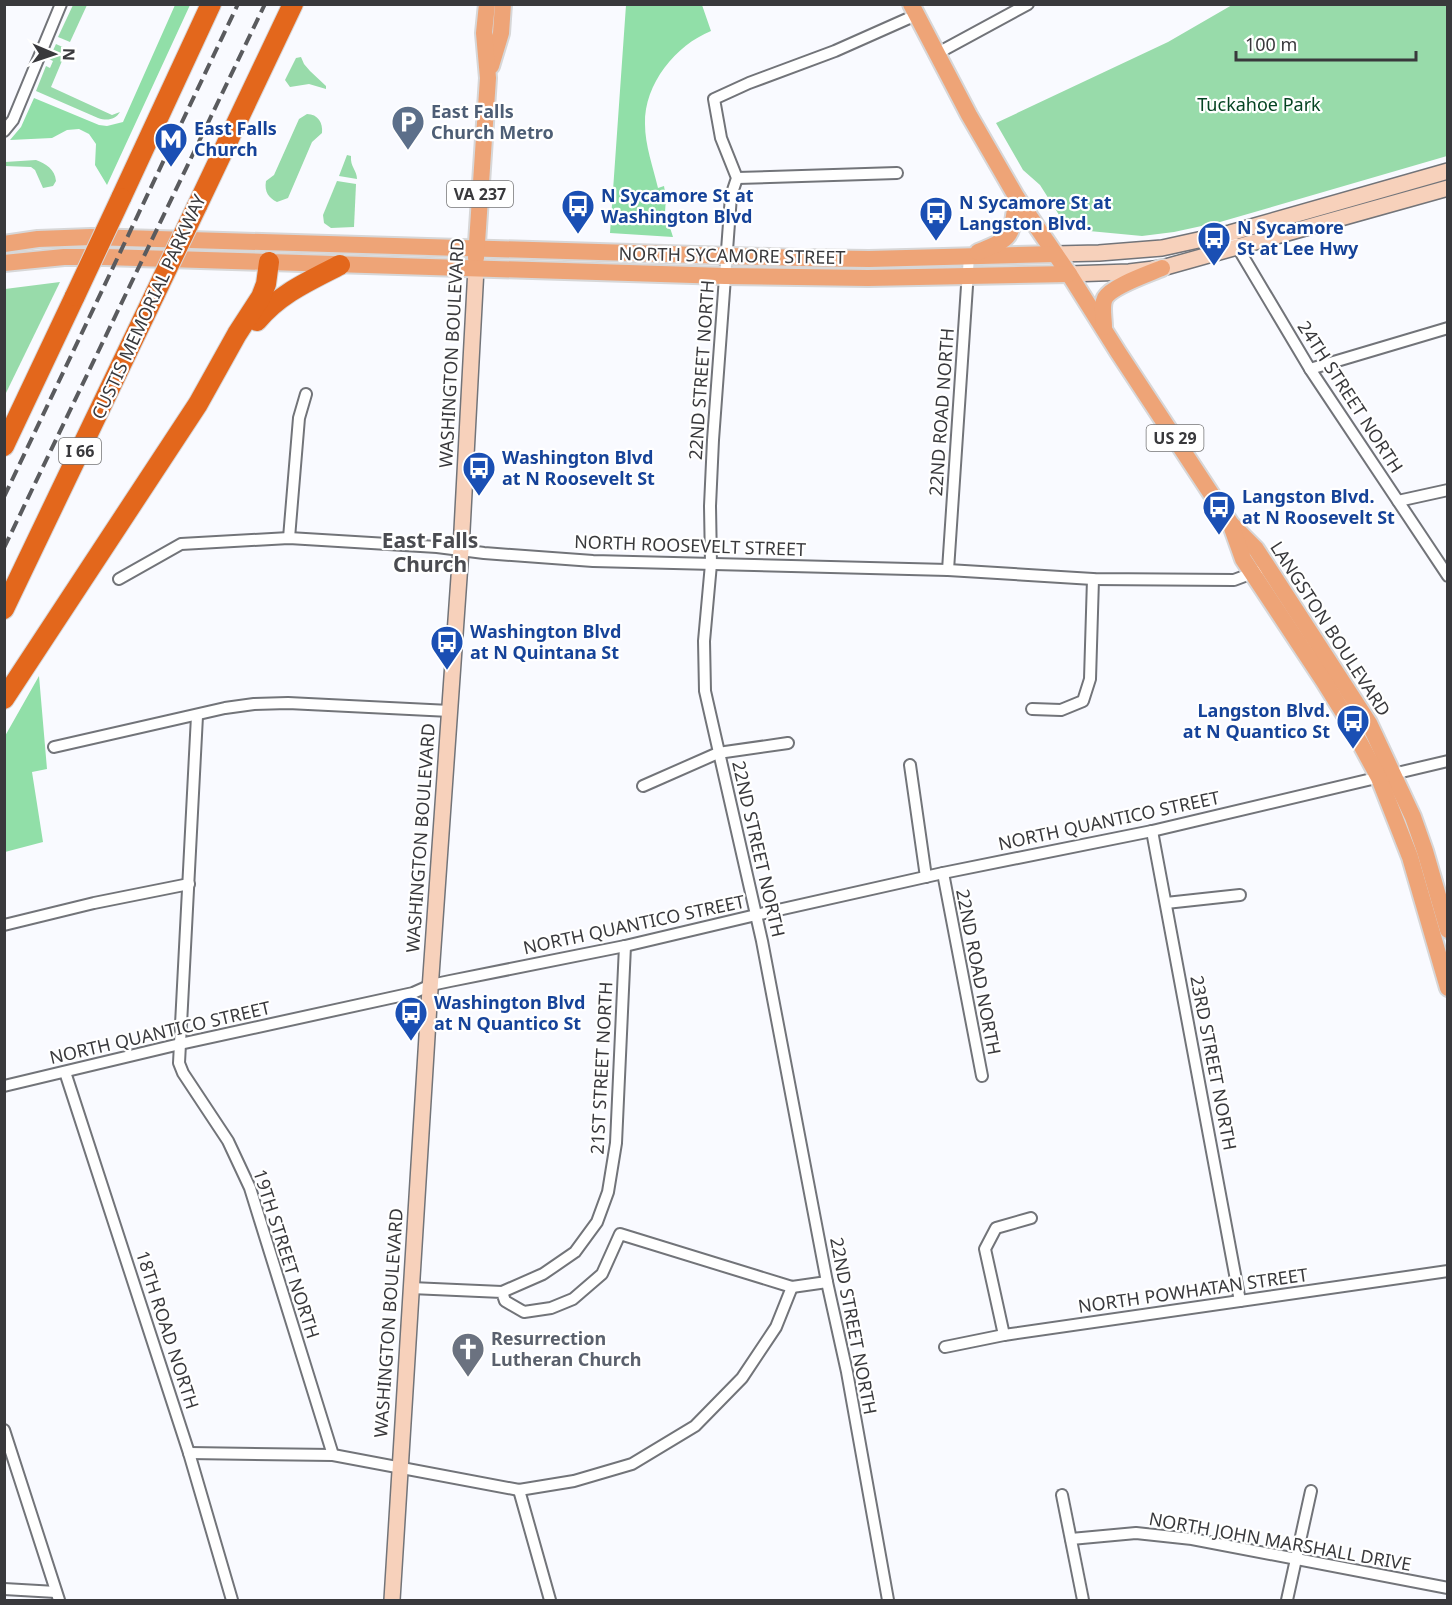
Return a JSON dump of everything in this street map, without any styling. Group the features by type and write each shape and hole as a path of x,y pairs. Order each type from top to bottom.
{"highway":[{"path":"4,446 211,4"},
{"name":"CUSTIS MEMORIAL PARKWAY","path":"4,609 293,4"},
{"path":"4,699 192,413 261,297 266,284 271,253"},
{"path":"214,375 272,304 298,286 340,265"}],"main road":[{"name":"WASHINGTON BOULEVARD","path":"392,1600 438,852 461,549 476,249 488,78 484,33 487,4"},
{"name":"WASHINGTON BOULEVARD","path":"488,78 501,33 503,4"},
{"name":"LANGSTON BOULEVARD","path":"913,10 969,115 1017,198 1231,524 1256,549 1260,570 1358,705 1386,776 1448,988"},
{"name":"NORTH SYCAMORE STREET","path":"4,264 71,257 476,249 869,259 1099,254 1162,248 1230,233 1448,171"},
{"name":"NORTH SYCAMORE STREET","path":"4,244 38,239 92,237 271,253 340,265 725,276 868,278 1129,272 1162,268 1238,248 1448,188"},
{"path":"969,256 1007,238 1011,232 1017,198"},
{"path":"1104,328 1103,304 1107,295 1162,268"},
{"name":"LANGSTON BOULEVARD","path":"1386,776 1425,850 1448,930"}],"street":[{"path":"4,131 13,120 61,4"},
{"path":"936,54 1028,4"},
{"path":"897,173 736,178 722,138 714,99 749,83 826,55 913,10"},
{"name":"22ND STREET NORTH","path":"736,178 731,196 713,440 710,506 711,564 704,641 705,691 788,1068 827,1282 847,1372 888,1600"},
{"name":"24TH STREET NORTH","path":"1230,233 1310,369 1448,576"},
{"name":"22ND ROAD NORTH","path":"948,570 969,256"},
{"path":"1310,369 1448,328"},
{"path":"289,538 299,418 306,394"},
{"path":"1398,501 1448,490"},
{"name":"NORTH ROOSEVELT STREET","path":"119,579 181,544 289,538 461,549 484,553 593,561 948,570 1093,579 1234,580 1260,570"},
{"path":"1032,709 1061,710 1083,701 1090,679 1093,579"},
{"path":"54,747 238,706 272,703 450,711"},
{"name":"19TH STREET NORTH","path":"197,716 179,1063 183,1073 228,1141 250,1188 333,1455"},
{"path":"643,786 718,753 788,743"},
{"name":"NORTH QUANTICO STREET","path":"4,1086 180,1044 414,993 431,985 626,946 943,873 1152,831 1448,760"},
{"path":"910,765 926,877"},
{"name":"23RD STREET NORTH","path":"1152,831 1240,1301"},
{"name":"22ND ROAD NORTH","path":"943,873 982,1076"},
{"path":"4,925 93,903 189,884"},
{"path":"1166,903 1240,895"},
{"name":"21ST STREET NORTH","path":"502,1292 543,1274 575,1252 597,1222 608,1192 616,1143 626,946"},
{"name":"18TH ROAD NORTH","path":"65,1072 189,1453 232,1600"},
{"path":"1004,1335 985,1249 996,1228 1031,1218"},
{"path":"411,1288 502,1292 505,1301 524,1312 551,1308 573,1299 602,1274 620,1234 792,1287 827,1282"},
{"name":"NORTH POWHATAN STREET","path":"945,1347 1004,1335 1448,1271"},
{"path":"189,1453 333,1455 519,1490 574,1481 632,1464 695,1426 742,1378 776,1327 792,1287"},
{"path":"4,1430 58,1596 4,1589"},
{"path":"519,1490 550,1600"},
{"path":"1287,1600 1311,1491"},
{"path":"1062,1495 1083,1600"},
{"name":"NORTH JOHN MARSHALL DRIVE","path":"1071,1539 1136,1533 1192,1539 1448,1588"}],"green space":[{"path":"73,5 87,5 70,42 58,37"},
{"path":"175,5 190,5 107,185 95,165 96,144 89,134 79,129 67,130 52,138 10,140 21,127 34,98 99,125 107,126 123,122"},
{"path":"626,5 702,5 711,31 686,46 664,68 656,81 646,109 645,132 648,148 658,188 664,186 665,212 673,237 610,233"},
{"name":"Tuckahoe Park","path":"1232,5 1447,5 1447,156 1220,222 1174,232 1142,236 1068,229 1040,185 1023,170 996,123 1168,42"},
{"path":"56,44 67,49 51,87 112,115 120,112 116,117 108,120 98,118 36,91 46,66 50,68 53,61 49,59"},
{"path":"301,57 304,64 326,86 326,89 309,84 290,87 285,80 296,58"},
{"path":"307,114 319,120 322,133 312,142 288,198 277,202 268,194 266,181 274,175 299,119"},
{"path":"347,155 351,156 357,179 339,176"},
{"path":"36,160 52,170 56,181 53,186 43,188 35,170 31,167 5,166 5,162"},
{"path":"337,181 356,184 354,227 331,228 324,223 323,215"},
{"path":"60,282 5,395 5,289"},
{"path":"39,676 47,769 32,772 43,842 5,852 5,736"}],"railway":[{"path":"4,497 238,4"},
{"path":"4,548 265,4"}],"place":[{"name":"East Falls Church Metro","path":"408,151"},
{"name":"East Falls Church","path":"171,168"},
{"name":"N Sycamore St at Washington Blvd","path":"578,235"},
{"name":"N Sycamore St at Langston Blvd.","path":"936,242"},
{"name":"N Sycamore St at Lee Hwy","path":"1214,267"},
{"name":"Washington Blvd at N Roosevelt St","path":"479,497"},
{"name":"Langston Blvd. at N Roosevelt St","path":"1219,536"},
{"name":"Washington Blvd at N Quintana St","path":"447,671"},
{"name":"Langston Blvd. at N Quantico St","path":"1353,750"},
{"name":"Washington Blvd at N Quantico St","path":"411,1042"},
{"name":"Resurrection Lutheran Church","path":"468,1378"}],"district":[{"name":"East Falls Church","path":"430,553"}]}
